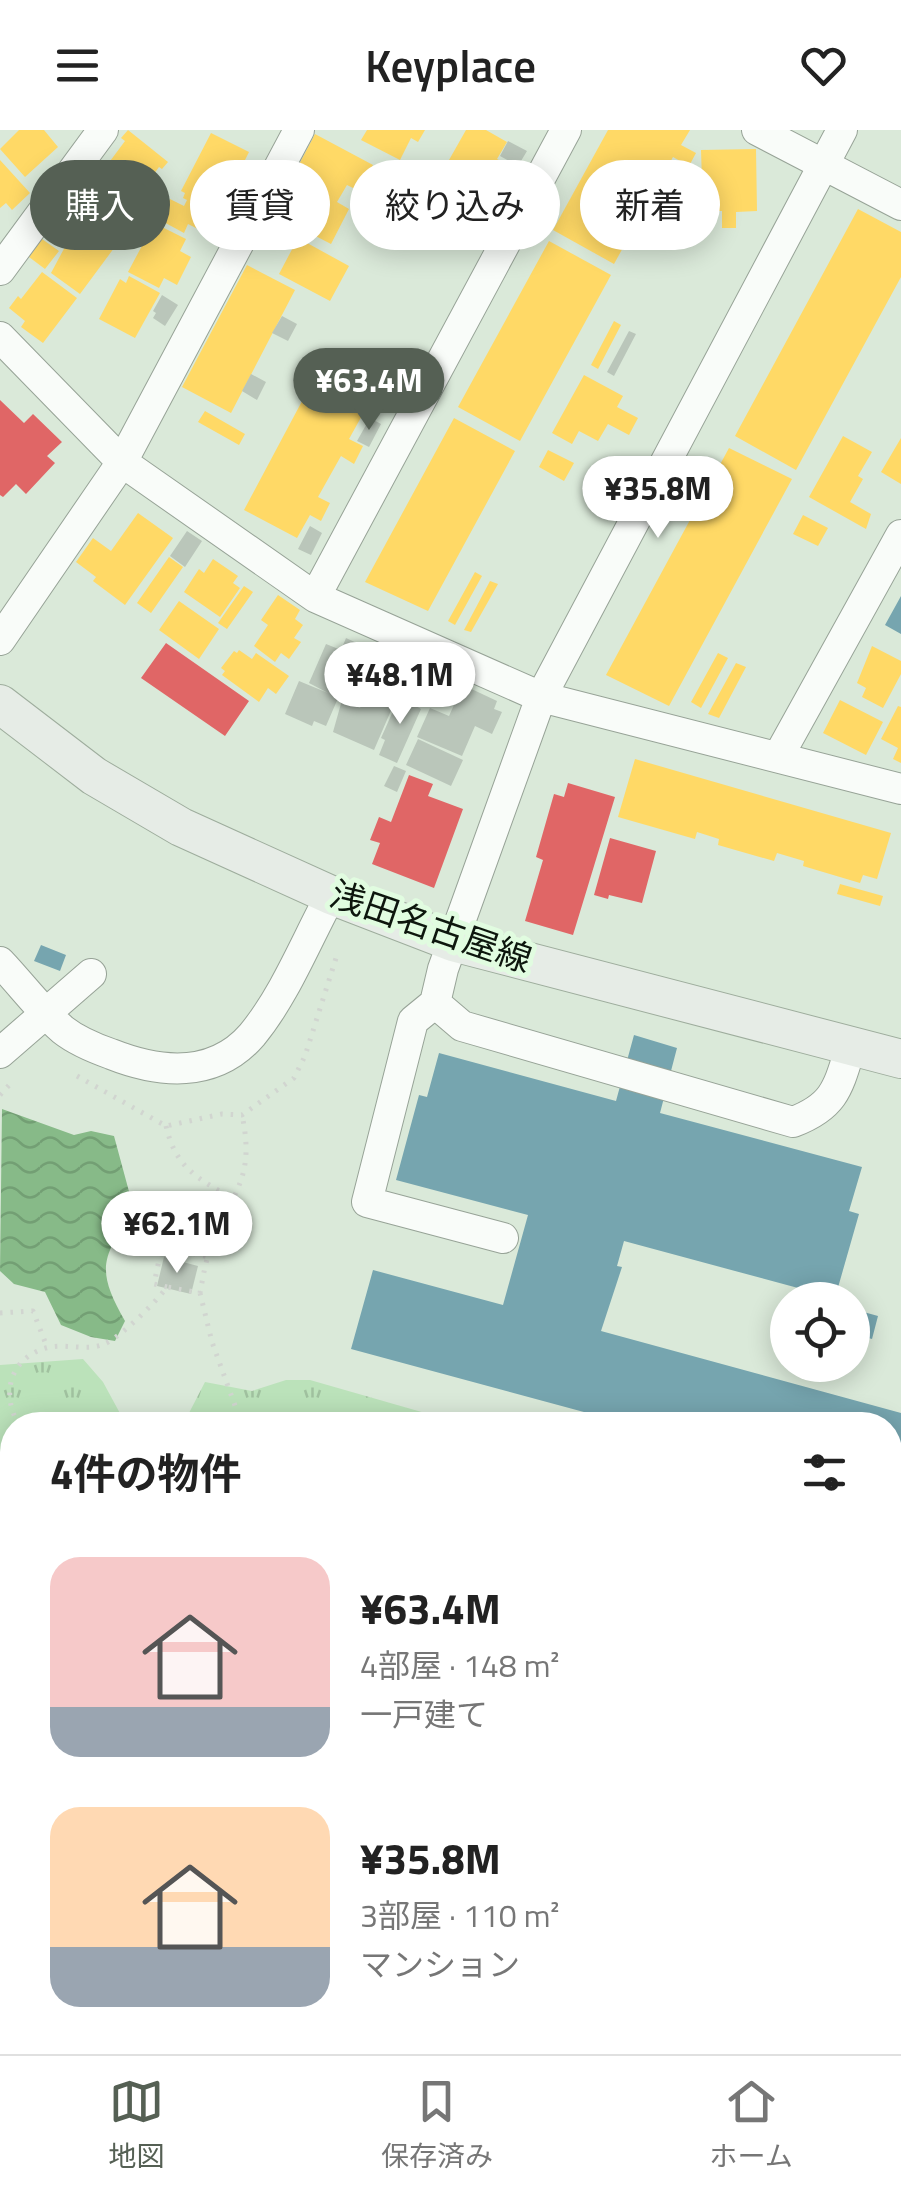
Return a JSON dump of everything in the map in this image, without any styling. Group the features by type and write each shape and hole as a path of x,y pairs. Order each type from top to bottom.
{"main road":[{"name":"浅田名古屋線","path":"0,704 94,776 181,828 331,895 453,942 901,1059"}],"street":[{"path":"0,270 103,130"},
{"path":"0,640 122,462 299,130"},
{"path":"315,597 566,130"},
{"path":"757,130 901,205"},
{"path":"503,1238 367,1202 413,1021 435,1003 453,942 542,698 842,130"},
{"path":"0,337 122,462 315,597 542,698 901,788"},
{"path":"778,757 901,535"},
{"path":"0,962 64,1031 90,1046 144,1067 184,1071 218,1061 249,1039 268,1012 331,895"},
{"path":"0,1053 91,974"},
{"path":"435,1003 462,1026 792,1122 821,1111 842,1077 851,1046"}],"path":[{"path":"237,1412 212,1342 200,1293 208,1257 246,1168 248,1145 242,1115"},
{"path":"166,1126 171,1149 190,1173 233,1199"},
{"path":"200,1293 154,1284 162,1246 208,1257"},
{"path":"12,1412 7,1393 18,1366 47,1348 104,1345 148,1308 167,1286"},
{"path":"0,1313 34,1311 47,1348"}],"green space":[{"path":"83,1359 103,1382 119,1412 0,1412 0,1365"},
{"path":"286,1380 310,1380 422,1412 190,1412 205,1382 252,1391"}],"water":[{"path":"2,1109 74,1135 91,1131 114,1136 134,1210 115,1240 106,1264 110,1289 125,1321 115,1341 61,1325 45,1292 14,1284 0,1271"}],"building: 住宅":[{"path":"19,130 44,130 58,147 44,160 30,160 30,172 25,177 0,149"},
{"path":"128,130 166,160 111,160 125,141 121,138"},
{"path":"367,130 425,130 418,142 411,138 400,160 361,140"},
{"path":"466,130 486,130 507,142 499,160 449,160"},
{"path":"608,130 690,130 681,145 696,153 692,160 592,160"},
{"path":"211,133 249,152 245,160 197,160"},
{"path":"315,134 364,160 350,160 350,186 347,185 337,202 349,209 331,244 330,160 301,160"},
{"path":"756,149 757,211 736,212 736,228 722,228 720,160 701,160 701,150"},
{"path":"0,160 30,193 12,210 6,203 0,208"},
{"path":"190,174 190,225 184,233 170,225 170,199 184,206 187,200 181,191"},
{"path":"580,181 580,245 560,234 560,217"},
{"path":"858,209 901,232 901,277 796,470 735,436"},
{"path":"170,231 186,239 180,251 191,257 177,285 164,278 159,288 128,272 140,250 170,250"},
{"path":"560,247 611,275 520,441 458,407 544,250"},
{"path":"34,250 59,251 45,269 29,257"},
{"path":"63,250 113,250 80,294 51,273"},
{"path":"292,250 320,250 349,266 330,301 279,274"},
{"path":"589,250 622,250 614,264"},
{"path":"247,265 295,290 231,413 182,387"},
{"path":"42,272 77,298 43,343 21,327 25,321 9,308"},
{"path":"129,276 160,293 135,338 99,319 120,279 126,283"},
{"path":"614,321 621,325 598,369 591,365"},
{"path":"584,375 623,396 617,407 638,418 629,435 608,424 598,441 579,431 572,444 552,433"},
{"path":"309,388 364,412 349,439 363,446 354,464 341,456 318,497 330,503 321,521 310,515 297,538 244,510"},
{"path":"205,411 245,434 239,445 198,422"},
{"path":"454,418 515,451 428,611 365,582"},
{"path":"843,436 872,452 858,476 863,479 850,502 871,514 866,529 809,497"},
{"path":"901,438 901,484 881,472"},
{"path":"729,448 792,479 669,706 606,675"},
{"path":"548,450 574,463 564,481 539,467"},
{"path":"138,513 173,538 125,605 93,581 96,577 76,562 93,538 111,551"},
{"path":"803,515 828,528 818,546 793,534"},
{"path":"169,557 183,567 151,613 137,603"},
{"path":"213,559 238,576 233,583 240,588 220,617 184,592 199,569 204,573"},
{"path":"475,572 482,576 455,625 448,621"},
{"path":"490,581 498,584 471,632 464,630"},
{"path":"244,586 253,592 227,629 218,623"},
{"path":"278,595 300,610 295,619 303,625 294,638 301,642 289,659 281,653 275,662 254,646 268,625 261,620"},
{"path":"179,601 219,629 199,659 159,630"},
{"path":"872,646 901,661 901,674 883,708 862,697 866,688 857,683"},
{"path":"239,650 252,659 256,653 289,676 276,694 268,688 259,702 222,675 225,671 221,668"},
{"path":"718,653 728,658 701,708 691,702"},
{"path":"736,663 746,667 719,718 708,714"},
{"path":"840,700 883,722 866,755 823,733"},
{"path":"898,706 901,763 893,759 898,748 881,739"},
{"path":"635,759 891,833 877,879 863,875 860,883 803,866 804,861 777,853 774,861 718,845 719,839 697,832 695,839 618,817"},
{"path":"840,884 883,896 880,906 837,894"}],"building: 商業":[{"path":"0,400 24,423 33,414 62,442 47,456 55,463 26,494 16,484 3,497 0,495"},
{"path":"166,643 249,701 225,736 141,678"},
{"path":"409,775 433,784 428,796 463,809 434,888 372,864 380,843 370,840 379,817 391,822"},
{"path":"568,783 615,797 573,935 525,921 543,860 536,857 554,794 564,797"},
{"path":"610,838 656,851 642,903 594,895"}],"building: 公共":[{"path":"901,596 901,634 885,625"},
{"path":"41,945 66,955 60,971 34,961"},
{"path":"634,1035 677,1048 660,1113 862,1167 849,1211 859,1214 840,1282 776,1282 624,1241 617,1266 622,1267 601,1331 770,1377 770,1382 788,1382 897,1412 584,1412 351,1349 373,1270 503,1305 528,1215 396,1180 419,1095 427,1097 439,1053 616,1101"},
{"path":"870,1314 878,1316 870,1338"}],"building: その他":[{"path":"508,141 527,151 522,160 500,156"},
{"path":"162,295 178,305 165,326 153,318"},
{"path":"282,316 297,324 288,341 272,333"},
{"path":"629,331 636,334 614,376 607,372"},
{"path":"251,374 266,382 257,400 242,391"},
{"path":"370,418 381,424 369,447 357,441"},
{"path":"310,526 322,533 311,555 298,549"},
{"path":"187,531 202,541 185,567 170,556"},
{"path":"346,638 361,645 326,726 314,721 312,726 285,714 299,681 328,693 309,683 326,644 341,650"},
{"path":"382,659 408,671 374,750 333,732 342,700 360,708 369,678 373,679"},
{"path":"463,685 497,701 494,709 502,712 492,734 475,726 462,756 417,737 430,708 449,716"},
{"path":"402,691 419,699 416,706 421,709 397,763 379,755 385,740 381,738"},
{"path":"418,739 463,760 451,786 406,765"},
{"path":"394,766 406,771 397,792 384,786"},
{"path":"164,1257 198,1266 191,1294 157,1286"}]}
